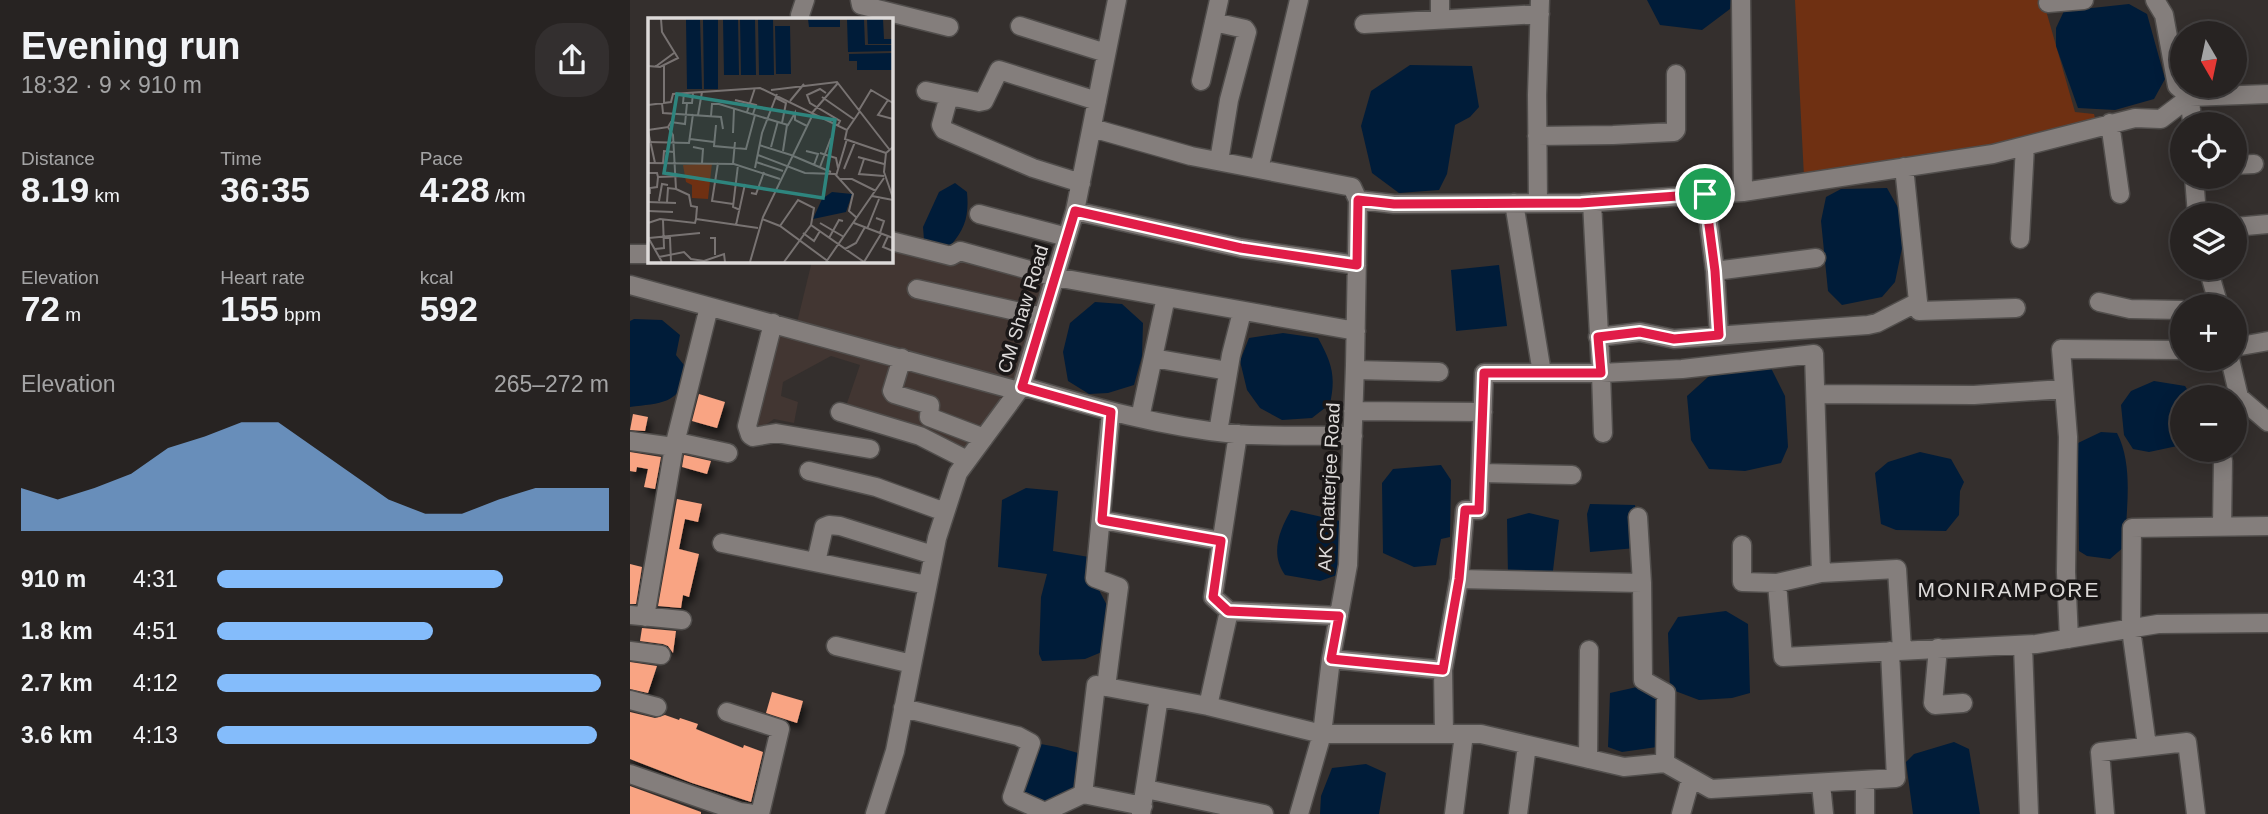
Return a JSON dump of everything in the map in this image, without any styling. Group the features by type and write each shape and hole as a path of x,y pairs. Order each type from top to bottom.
{"street":[{"path":"860,0 861,5 949,27"},
{"name":"CM Shaw Road","path":"875,814 895,751 933,555 958,473 1020,389 1068,237 1117,0"},
{"path":"1201,81 1219,0"},
{"path":"1259,169 1299,0"},
{"path":"1440,0 1440,19"},
{"path":"1741,0 1743,192"},
{"path":"2048,3 2084,0"},
{"path":"2155,0 2164,15 2170,48"},
{"path":"1364,24 1440,19 1540,7 1538,203"},
{"path":"1214,22 1245,29 1247,35 1229,100 1219,161"},
{"path":"1020,26 1106,53"},
{"path":"926,91 979,102 984,100 999,71 1097,101"},
{"path":"1537,136 1674,132 1676,74"},
{"path":"2247,95 2268,94"},
{"path":"949,96 942,125 944,130 1033,168 1081,183"},
{"path":"1092,128 1191,156 1352,187 1358,200 1394,204 1592,202 1743,192 1993,154 2110,123 2135,118 2161,119 2189,98"},
{"path":"2110,123 2120,194"},
{"path":"2020,239 2025,146"},
{"path":"2247,164 2254,164"},
{"path":"1904,167 1919,311 2016,308"},
{"path":"1705,194 1715,271 1719,335"},
{"name":"AK Chatterjee Road","path":"1299,814 1322,734 1331,659 1348,565 1358,200"},
{"path":"1592,202 1603,433"},
{"path":"1514,203 1542,373"},
{"path":"1075,211 1241,248 1357,265"},
{"path":"979,214 1068,237"},
{"path":"2247,227 2268,224"},
{"path":"892,241 951,257 960,251 1055,277 1356,331"},
{"path":"630,254 648,254"},
{"path":"1715,271 1816,258"},
{"path":"630,285 1111,412 1238,434 1353,436"},
{"path":"917,289 1043,317"},
{"path":"1140,418 1166,297"},
{"path":"1598,337 1640,332 1674,339 1868,325 1918,302"},
{"path":"2099,302 2130,309 2170,310"},
{"path":"682,620 638,616 674,447 709,307"},
{"path":"1218,432 1228,371 1242,312"},
{"path":"773,323 747,426 750,435 753,437 776,433 870,449"},
{"path":"2247,345 2268,341"},
{"path":"2069,639 2066,572 2068,437 2061,349 2170,350"},
{"path":"1444,734 1443,670 1459,579 1465,510 1479,510 1484,373 1601,373 1682,369 1814,355 1821,573"},
{"path":"902,358 892,391 894,394 930,405 929,417 984,438"},
{"path":"1153,358 1228,371"},
{"path":"1355,370 1439,372"},
{"path":"2233,371 2239,397 2268,422"},
{"path":"1816,394 1974,395 2064,389"},
{"path":"1353,411 1483,412"},
{"path":"840,412 920,436 967,460"},
{"path":"1106,687 1119,587 1096,578 1111,412"},
{"path":"1238,434 1213,597 1228,611 1339,616"},
{"path":"630,441 674,447 682,443 729,453"},
{"path":"2222,527 2223,462"},
{"path":"809,471 876,487 945,512"},
{"path":"1482,473 1572,475"},
{"path":"1638,517 1643,680 1666,693 1665,763"},
{"path":"1102,520 1221,541"},
{"path":"816,562 824,527 829,524 933,555"},
{"path":"2147,746 2131,629 2132,528 2268,526"},
{"path":"722,543 928,585"},
{"path":"1083,794 1096,685 1208,706 1322,734 1481,734 1624,767 1665,763 1711,789 1896,778 1898,569 1821,573 1777,583 1742,582 1742,545"},
{"path":"1459,579 1642,583"},
{"path":"1777,583 1783,657 2023,645 2158,624 2268,623"},
{"path":"1208,706 1228,611"},
{"path":"2023,645 2029,814"},
{"path":"836,646 912,664"},
{"path":"1938,648 1933,703 1963,703"},
{"path":"1588,759 1589,650"},
{"path":"630,651 661,655"},
{"path":"1331,659 1443,670"},
{"path":"1144,803 1159,697"},
{"path":"630,700 657,707"},
{"path":"903,708 1018,736 1031,743 1012,797 1045,812 1083,794 1144,803 1265,814"},
{"path":"727,712 780,729 760,814"},
{"path":"1454,814 1464,734"},
{"path":"2105,814 2100,752 2187,742 2196,814"},
{"path":"1518,814 1527,745"},
{"path":"630,774 753,814"},
{"path":"1681,814 1691,778"},
{"path":"1865,780 1865,814"},
{"path":"1821,784 1824,814"}],"shaded area":[{"path":"1795,0 2043,0 2075,112 2094,114 2096,122 1995,150 1804,177"},
{"path":"892,245 962,257 1048,281 1030,328 1010,397 965,455 845,409 860,365 831,356 783,382 781,396 798,402 794,423 774,419 752,434 777,330 794,335 812,262 892,262"}],"water":[{"path":"1647,0 1731,0 1730,9 1702,30 1660,25"},
{"path":"2129,4 2147,14 2165,79 2154,99 2115,110 2078,108 2056,46 2056,28 2064,11"},
{"path":"1410,65 1472,66 1479,107 1470,117 1455,125 1447,174 1439,190 1399,193 1372,173 1361,126 1371,91"},
{"path":"955,183 967,192 965,220 951,245 935,247 924,240 923,227 939,192"},
{"path":"1887,188 1901,213 1902,248 1895,282 1882,297 1842,305 1828,291 1821,221 1826,197 1841,189"},
{"path":"1499,265 1507,326 1456,331 1451,270"},
{"path":"1095,302 1122,304 1143,323 1142,356 1134,385 1108,393 1089,394 1068,381 1063,352 1070,323"},
{"path":"662,320 680,335 676,355 688,370 680,390 674,396 659,403 630,407 630,321"},
{"path":"1283,333 1318,338 1330,362 1333,385 1330,404 1312,418 1282,420 1260,408 1247,390 1240,361 1249,338"},
{"path":"1770,366 1785,396 1788,447 1781,463 1745,471 1709,469 1691,440 1687,396 1718,368"},
{"path":"2154,381 2179,385 2170,385 2170,448 2149,452 2133,449 2124,435 2121,405 2131,391"},
{"path":"2101,432 2117,433 2126,459 2125,546 2110,559 2087,556 2079,551 2078,443"},
{"path":"1920,452 1951,459 1964,482 1960,491 1959,515 1946,531 1896,530 1881,524 1875,473 1888,462"},
{"path":"1441,465 1451,480 1450,537 1441,539 1436,565 1414,567 1383,553 1382,483 1393,469"},
{"path":"1026,488 1058,491 1053,551 1089,557 1100,592 1111,613 1109,649 1085,659 1042,661 1039,654 1041,597 1047,574 998,567 1002,500"},
{"path":"1590,504 1635,505 1636,548 1590,552 1587,514"},
{"path":"1291,510 1340,521 1345,548 1340,574 1320,581 1285,575 1280,567 1277,551 1283,526"},
{"path":"1529,513 1559,520 1552,579 1508,576 1507,519"},
{"path":"1726,611 1748,624 1750,693 1732,698 1699,700 1670,689 1668,633 1678,617"},
{"path":"1637,687 1658,693 1657,747 1622,752 1608,747 1610,693"},
{"path":"1954,742 1969,749 1980,814 1913,814 1906,762 1914,754"},
{"path":"1035,743 1085,755 1077,790 1043,805 1019,794"},
{"path":"1366,764 1386,773 1379,814 1320,814 1321,796 1332,768"}],"building":[{"path":"699,394 725,402 717,428 692,421"},
{"path":"633,414 648,417 645,431 630,430"},
{"path":"630,452 661,457 655,489 644,487 648,469 637,467 636,472 630,471"},
{"path":"684,455 711,461 707,474 682,467"},
{"path":"677,499 702,504 698,522 685,519 679,549 699,554 689,597 683,595 681,608 658,606"},
{"path":"630,564 642,567 636,604 630,604"},
{"path":"642,628 676,631 673,653 663,644 640,641"},
{"path":"630,662 657,666 648,693 630,689"},
{"path":"772,692 803,701 797,723 766,713"},
{"path":"630,712 655,718 665,715 679,720 680,718 698,724 696,729 743,748 744,745 763,752 751,802 630,759"},
{"path":"630,786 701,812 701,814 630,814"}],"district":[{"name":"MONIRAMPORE","path":"2009,589"}],"route":[{"path":"1705,194 1715,271 1719,335 1674,339 1640,332 1598,337 1601,373 1484,373 1479,510 1465,510 1459,579 1443,670 1331,659 1339,616 1228,611 1213,597 1221,541 1102,520 1111,412 1022,387 1075,211 1241,248 1357,265 1358,200 1394,204 1581,203 1705,194"}]}
